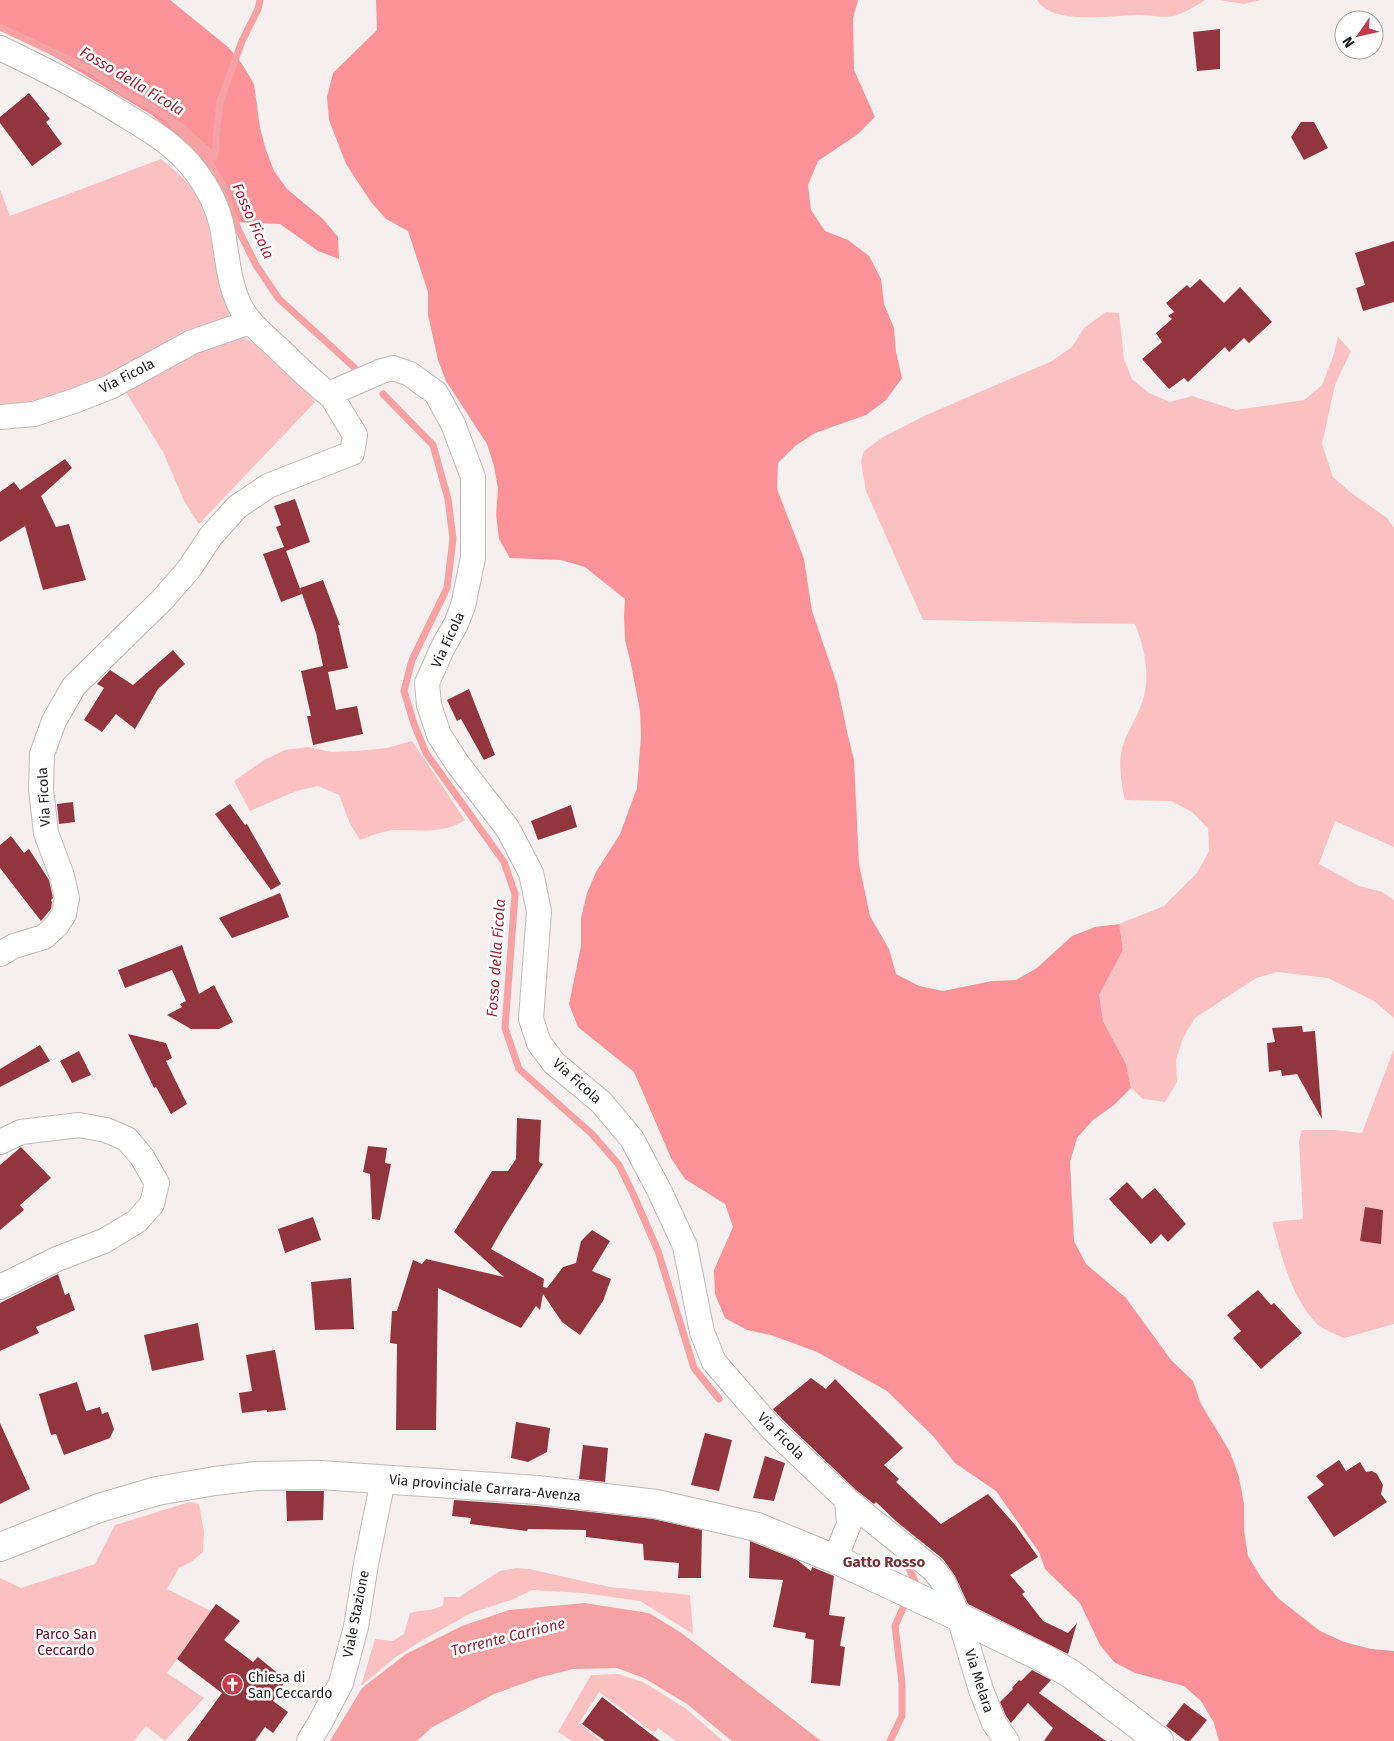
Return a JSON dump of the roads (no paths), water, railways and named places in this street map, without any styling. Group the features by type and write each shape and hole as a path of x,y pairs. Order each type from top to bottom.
{"main road":[{"name":"Via provinciale Carrara-Avenza","path":"0,1547 99,1508 176,1488 257,1476 320,1474 538,1490 656,1504 757,1527 835,1559 959,1617 1062,1669 1158,1741"}],"street":[{"path":"0,48 109,104 164,138 180,154 197,174 214,205 222,226 229,273 239,304 250,322 312,382 335,394"},
{"name":"Via Ficola","path":"0,417 34,414 74,401 110,386 192,342 250,322"},
{"name":"Via Ficola","path":"0,954 14,946 44,937 57,925 64,914 67,898 62,876 46,834 41,790 42,754 54,721 74,686 189,570 211,536 237,507 268,486 352,454 355,435 335,394 382,371 393,368 410,374 436,394 453,424 473,477 473,558 464,606 428,683 429,705 439,735 457,763 508,829 531,873 539,911 531,1019 539,1043 554,1063 601,1102 632,1139 660,1192 685,1246 702,1332 714,1362 773,1430 847,1500"},
{"path":"0,1142 20,1132 79,1125 106,1130 127,1139 142,1157 157,1183 152,1204 136,1221 104,1241 57,1259 0,1287"},
{"name":"Viale Stazione","path":"308,1741 341,1683 356,1627 366,1564 383,1480"},
{"path":"835,1559 849,1524 847,1500"},
{"path":"847,1500 934,1570 943,1582 959,1617"},
{"name":"Via Melara","path":"959,1617 984,1698 994,1723 1008,1741"}],"water":[{"name":"Torrente Carrione","path":"584,1603 649,1613 683,1634 821,1741 732,1741 687,1704 644,1678 617,1668 573,1669 538,1678 494,1694 431,1728 417,1741 330,1741 362,1688 406,1654 462,1626 509,1610"}],"waterway":[{"path":"215,157 220,102 242,41 258,9 260,0"},
{"name":"Fosso della Ficola","path":"0,27 91,70 121,91 153,108 183,128 215,157"},
{"name":"Fosso Ficola","path":"172,123 209,161 225,190 238,229 256,265 279,299 356,369"},
{"name":"Fosso della Ficola","path":"383,394 433,445 448,499 453,539 447,588 412,660 404,691 414,724 426,753 504,862 515,894 505,1028 519,1069 592,1134 619,1165 658,1251 694,1368 719,1399"},
{"name":"Fosso della Ficola","path":"908,1567 915,1581"},
{"name":"Fosso della Ficola","path":"890,1741 902,1716 902,1683 895,1626 903,1608"}],"place":[{"name":"Chiesa di San Ceccardo","path":"232,1685"}],"district":[{"name":"Gatto Rosso","path":"884,1562"}],"park label":[{"name":"Parco San Ceccardo","path":"66,1642"}]}
